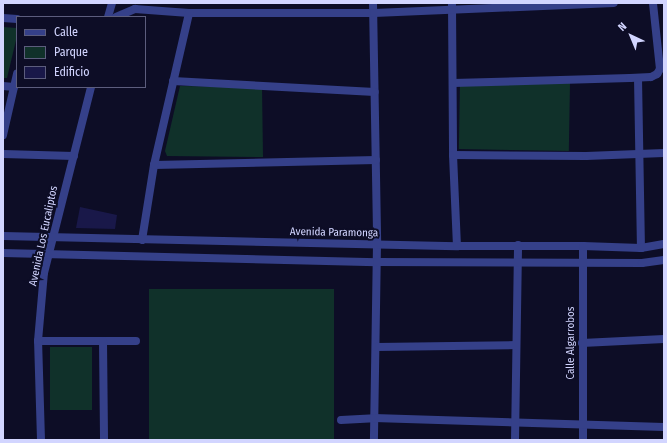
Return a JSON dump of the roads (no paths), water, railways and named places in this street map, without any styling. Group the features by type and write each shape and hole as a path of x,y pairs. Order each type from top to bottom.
{"street":[{"path":"108,16 112,3"},
{"path":"373,3 378,244 374,440"},
{"path":"118,16 135,9 189,13 374,13 452,6 614,3"},
{"path":"453,83 638,78 657,74 660,69 653,3"},
{"path":"452,6 453,155 457,246"},
{"path":"142,240 154,165 189,13"},
{"path":"3,18 16,19"},
{"path":"3,136 16,78"},
{"path":"638,78 641,154 641,248"},
{"path":"173,82 375,92"},
{"path":"3,86 14,87"},
{"name":"Avenida Los Eucaliptos","path":"41,440 38,341 44,273 50,253 52,236 91,88"},
{"path":"453,155 664,153"},
{"path":"3,154 74,156"},
{"path":"154,165 376,160"},
{"name":"Avenida Paramonga","path":"3,236 457,246 518,245 641,248 664,244"},
{"path":"515,440 518,245"},
{"name":"Calle Algarrobos","path":"583,246 583,440"},
{"path":"3,253 377,262 642,263 664,260"},
{"path":"582,343 664,339"},
{"path":"103,340 104,440"},
{"path":"38,341 136,341"},
{"path":"376,347 516,345"},
{"path":"341,420 374,418 583,426 664,427"}]}
